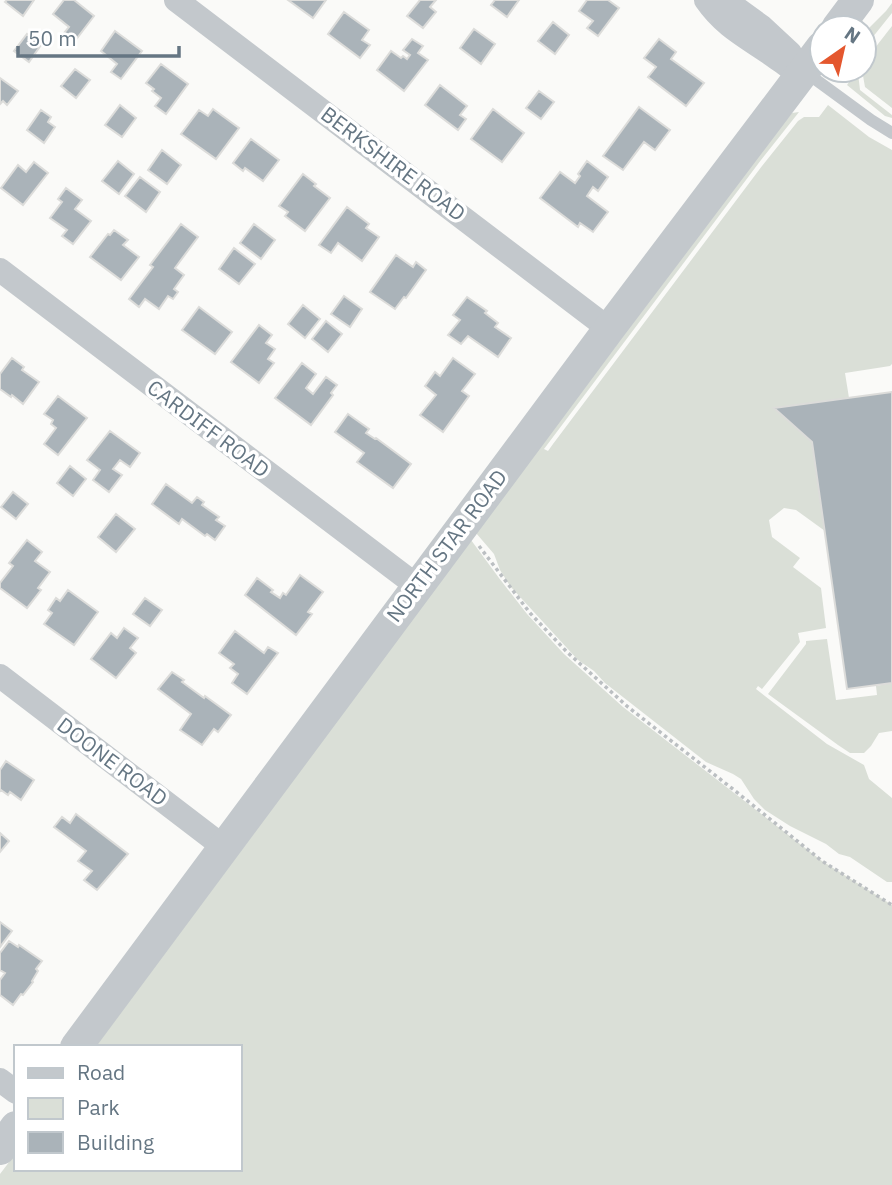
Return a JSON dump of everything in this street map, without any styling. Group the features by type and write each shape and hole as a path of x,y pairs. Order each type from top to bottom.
{"street":[{"name":"BERKSHIRE ROAD","path":"176,0 609,329"},
{"path":"706,0 716,15 752,43 778,58 808,65"},
{"path":"725,0 808,65"},
{"name":"NORTH STAR ROAD","path":"77,1045 417,586 808,65"},
{"name":"CARDIFF ROAD","path":"0,271 417,586"},
{"name":"DOONE ROAD","path":"0,676 225,848"},
{"path":"0,1149 14,1131"}],"lane":[{"path":"829,84 871,121 892,133"}],"path":[{"path":"476,540 530,613 567,653 628,707 822,861 892,905"}],"green space":[{"path":"892,3 892,13 878,30 878,19"},
{"path":"892,26 892,108 865,87 864,84 878,84 878,44"},
{"path":"859,84 860,90 892,115 892,118 885,116 847,85"},
{"path":"828,105 869,137 892,150 892,364 845,373 849,398 775,408 812,442 825,531 796,510 784,508 769,520 772,537 800,558 793,567 821,588 826,628 798,633 800,642 762,689 758,686 756,689 827,744 864,765 869,779 892,798 892,882 887,882 850,857 839,854 765,810 741,779 706,762 605,683 578,660 510,586 494,554 476,533 762,149 792,113 799,112 544,449 548,451 798,121 804,117 819,117"},
{"path":"471,540 527,614 564,654 623,707 822,861 892,905 892,1185 0,1185 0,1174 14,1156 14,1171 242,1171 242,1045 96,1045"},
{"path":"827,639 836,700 877,695 876,686 892,683 892,731 879,733 864,753 850,753 768,694 806,641"}],"building":[{"path":"34,0 23,16 5,2"},
{"path":"64,0 74,0 94,16 71,46 60,38 69,27 53,14"},
{"path":"288,0 326,0 313,18"},
{"path":"420,0 436,0 430,7 436,12 423,28 407,16"},
{"path":"495,0 519,0 507,17 491,5"},
{"path":"587,0 608,0 619,8 598,36 587,28 593,21 579,11"},
{"path":"344,12 369,30 362,40 370,45 360,58 328,34"},
{"path":"553,22 569,35 555,54 538,41"},
{"path":"474,29 495,44 481,64 460,48"},
{"path":"115,31 142,51 121,79 111,72 117,64 101,51"},
{"path":"27,34 41,45 29,62 14,51"},
{"path":"412,39 423,46 418,53 428,60 404,91 377,70 391,51 407,59 410,55 403,50"},
{"path":"659,39 676,52 671,59 704,83 686,106 648,77 656,67 644,58"},
{"path":"161,64 188,84 166,114 155,106 161,98 146,83"},
{"path":"75,69 90,80 76,98 61,86"},
{"path":"0,78 18,91 7,105 3,101 0,104"},
{"path":"440,85 467,106 460,115 466,119 458,130 425,105"},
{"path":"539,91 554,102 541,119 526,108"},
{"path":"120,105 136,118 122,137 105,125"},
{"path":"639,107 670,130 655,150 644,142 623,170 603,156"},
{"path":"213,109 239,128 216,159 181,134 199,110 208,116"},
{"path":"493,109 524,133 502,162 471,139"},
{"path":"41,110 51,117 48,122 55,127 44,143 27,130"},
{"path":"251,139 279,160 263,181 233,163"},
{"path":"162,150 181,165 167,184 148,170"},
{"path":"118,161 134,174 119,194 102,181"},
{"path":"587,161 608,177 598,191 593,187 587,196 608,212 593,232 580,223 578,227 540,198 560,172 575,183"},
{"path":"34,162 48,173 23,205 1,188 18,165 26,172"},
{"path":"303,174 330,198 305,231 285,216 288,212 279,206"},
{"path":"140,177 160,192 146,212 125,196"},
{"path":"66,188 82,200 75,209 91,221 73,244 62,236 67,230 50,218 62,202 58,199"},
{"path":"347,207 369,224 366,228 379,237 362,261 338,243 331,253 319,245"},
{"path":"181,224 198,237 175,268 184,275 174,289 178,292 173,299 168,296 159,309 145,299 139,307 129,299 153,267 150,265"},
{"path":"254,224 275,240 261,259 240,243"},
{"path":"114,230 128,240 123,245 139,257 121,280 90,257"},
{"path":"234,248 255,264 239,284 219,269"},
{"path":"396,255 413,267 416,262 426,270 395,309 370,292"},
{"path":"344,296 362,309 350,327 331,314"},
{"path":"467,297 487,311 485,313 498,323 495,327 511,338 498,357 468,336 461,344 448,335 460,320 453,315"},
{"path":"303,305 320,319 305,338 288,324"},
{"path":"199,307 232,332 215,354 182,330"},
{"path":"326,321 342,334 328,352 312,339"},
{"path":"259,325 272,335 266,343 275,349 268,359 274,363 259,383 231,362"},
{"path":"12,358 24,367 22,370 39,382 23,404 0,389 0,374"},
{"path":"453,358 475,374 462,391 469,396 443,432 420,415 436,395 425,386 435,372 440,376"},
{"path":"302,363 316,374 306,388 313,394 326,377 337,385 311,425 275,398"},
{"path":"892,392 892,683 847,689 812,442 774,408"},
{"path":"58,396 87,418 58,455 44,444 56,428 51,424 53,420 44,414"},
{"path":"348,414 369,429 366,433 411,464 393,488 357,462 364,453 335,432"},
{"path":"110,431 140,453 130,467 120,460 113,469 122,475 109,492 93,480 100,470 87,460"},
{"path":"70,466 86,479 73,496 57,483"},
{"path":"166,484 192,503 197,497 204,502 202,505 219,517 216,520 225,526 215,540 182,519 179,524 152,504"},
{"path":"13,492 28,504 16,519 1,507"},
{"path":"116,514 135,529 116,552 98,537"},
{"path":"27,540 42,552 35,561 50,572 38,588 41,590 27,608 0,588 0,583 13,566 9,563"},
{"path":"300,575 323,592 308,612 312,614 296,635 245,595 257,578 280,598 283,593 286,595"},
{"path":"68,590 98,612 74,645 44,624 52,613 48,610 56,598 60,601"},
{"path":"145,598 162,610 150,626 133,614"},
{"path":"124,628 138,638 130,648 136,653 116,678 91,659 111,633 117,638"},
{"path":"235,631 264,653 268,647 278,653 247,694 232,683 238,674 230,668 234,664 219,653"},
{"path":"172,672 184,680 182,682 231,715 218,732 214,729 202,745 180,730 191,714 158,689"},
{"path":"6,761 34,780 21,800 10,792 8,795 0,791 0,770"},
{"path":"76,814 128,854 97,890 84,880 92,871 78,861 86,851 54,827 62,817 70,823"},
{"path":"0,833 9,841 0,852"},
{"path":"0,922 12,931 0,947"},
{"path":"9,941 42,961 36,969 38,971 33,982 13,1005 0,995 0,980 5,973 0,970 0,953"}]}
